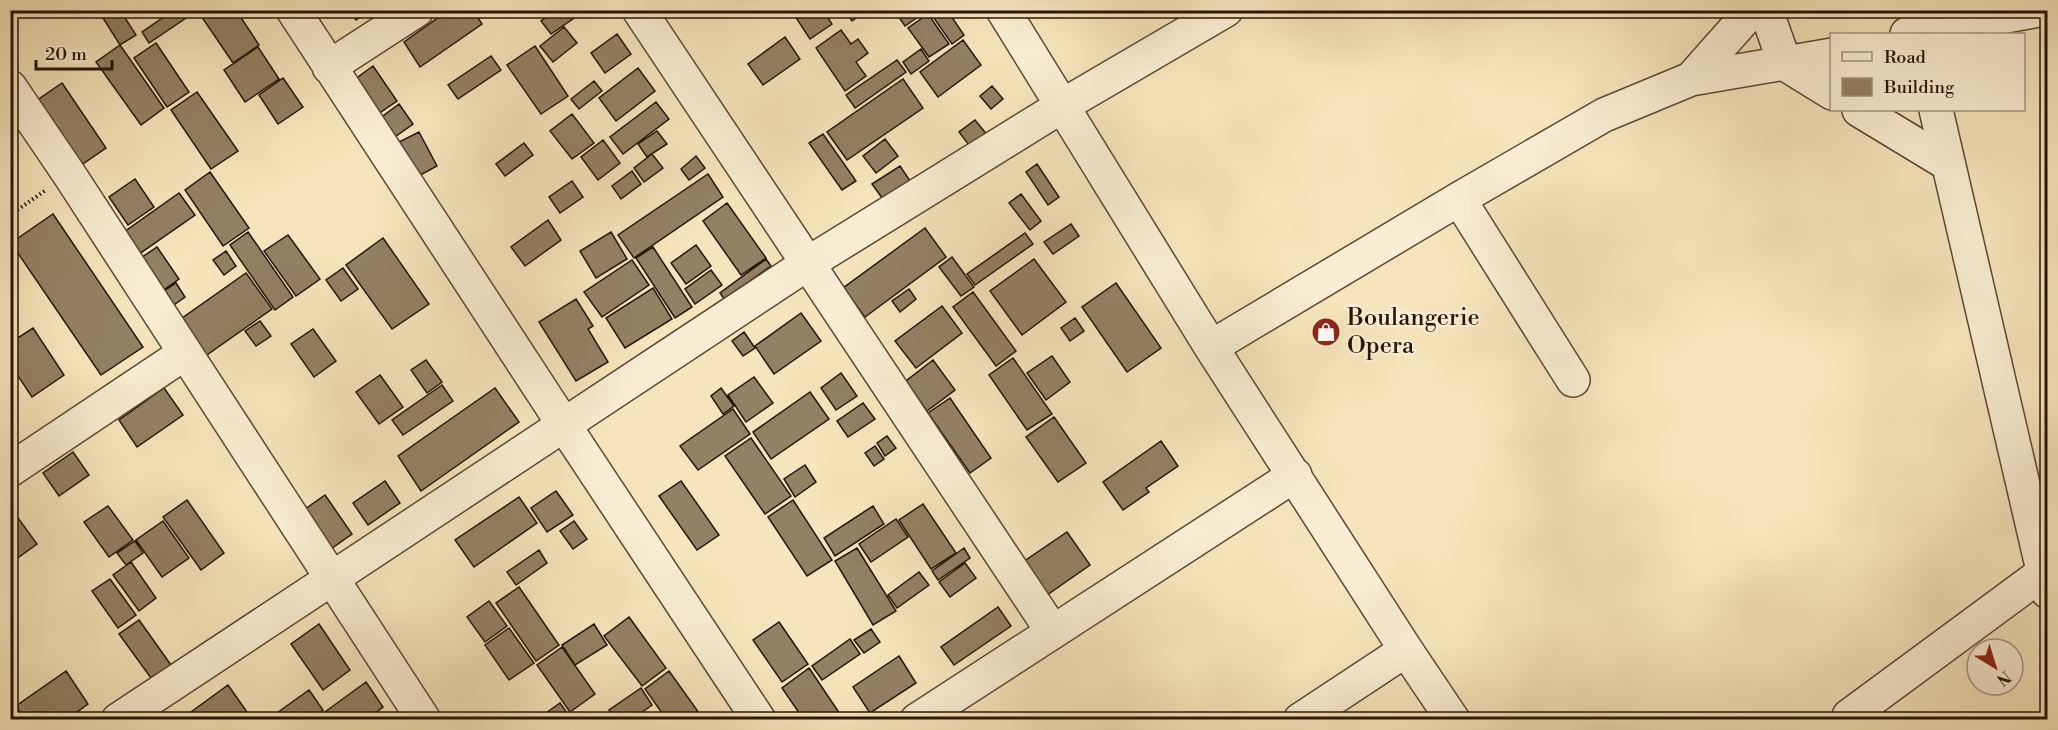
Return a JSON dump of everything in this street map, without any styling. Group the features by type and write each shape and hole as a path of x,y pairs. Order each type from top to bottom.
{"street":[{"path":"294,10 329,67 759,720"},
{"path":"329,67 417,10"},
{"path":"639,10 1053,632"},
{"path":"1003,10 1211,347 1453,720"},
{"path":"118,720 807,264 1062,106 1226,10"},
{"path":"1691,79 1752,10"},
{"path":"1766,10 1785,64 1830,92"},
{"path":"1914,28 2039,10"},
{"path":"1211,347 1604,115 1691,79 1830,55"},
{"path":"10,87 424,720"},
{"path":"1861,111 1948,164"},
{"path":"1849,716 2045,583 1936,111"},
{"path":"1459,199 1573,380"},
{"path":"10,470 185,353"},
{"path":"917,720 1295,475"},
{"path":"1300,720 1406,650"}],"path":[{"path":"10,215 69,174"}],"building":[{"path":"114,10 120,10 136,35 120,45 103,18"},
{"path":"174,10 185,10 189,16 149,43 142,32"},
{"path":"197,10 236,10 259,45 233,63"},
{"path":"349,10 370,10 356,20"},
{"path":"449,10 473,10 482,24 420,67 404,42"},
{"path":"557,10 578,10 580,14 551,34 541,21"},
{"path":"791,10 823,10 832,24 810,39"},
{"path":"861,10 863,13 852,21 845,11"},
{"path":"894,10 928,10 905,26"},
{"path":"936,10 947,10 964,35 952,44 931,14"},
{"path":"928,14 949,44 929,57 908,28"},
{"path":"564,27 577,43 553,62 540,46"},
{"path":"841,30 851,44 858,39 868,53 856,62 866,76 845,91 816,48"},
{"path":"617,34 631,54 605,73 591,53"},
{"path":"785,37 800,59 763,85 748,64"},
{"path":"963,40 981,65 938,97 920,72"},
{"path":"156,43 189,92 167,107 134,58"},
{"path":"120,45 164,108 141,125 96,62"},
{"path":"535,46 568,96 541,114 507,65"},
{"path":"258,47 279,79 245,102 224,70"},
{"path":"921,49 929,61 911,74 903,62"},
{"path":"491,56 501,70 458,99 448,85"},
{"path":"897,60 906,72 855,108 846,95"},
{"path":"373,66 397,101 378,114 354,80"},
{"path":"638,68 655,91 616,121 599,98"},
{"path":"283,78 303,107 278,124 259,95"},
{"path":"903,79 923,108 847,160 827,132"},
{"path":"594,81 602,91 579,109 571,99"},
{"path":"62,83 106,148 77,168 33,103"},
{"path":"992,86 1003,99 991,109 980,96"},
{"path":"197,92 238,151 211,169 171,110"},
{"path":"656,102 669,119 623,154 610,137"},
{"path":"399,104 413,124 392,139 379,119"},
{"path":"572,114 594,143 572,159 550,131"},
{"path":"975,120 988,136 972,149 959,132"},
{"path":"657,131 667,144 647,157 638,144"},
{"path":"419,132 437,166 415,178 397,143"},
{"path":"823,134 856,181 842,190 809,143"},
{"path":"885,139 898,156 876,173 863,156"},
{"path":"603,140 620,163 598,180 581,157"},
{"path":"524,143 533,155 505,176 496,164"},
{"path":"652,154 663,168 644,182 634,168"},
{"path":"696,156 705,168 689,180 681,169"},
{"path":"1037,164 1059,197 1048,205 1026,172"},
{"path":"900,166 912,184 885,202 872,184"},
{"path":"632,171 641,184 621,199 612,186"},
{"path":"210,172 249,228 223,246 185,190"},
{"path":"708,174 723,197 634,258 618,235"},
{"path":"135,179 154,207 128,225 109,197"},
{"path":"572,181 583,197 560,213 549,197"},
{"path":"179,193 195,215 132,259 117,237"},
{"path":"1021,194 1041,221 1030,230 1009,203"},
{"path":"727,203 766,258 741,275 703,221"},
{"path":"53,214 143,347 101,375 11,243"},
{"path":"548,220 561,240 525,266 511,247"},
{"path":"1071,224 1079,236 1053,254 1044,242"},
{"path":"925,228 946,257 865,317 843,288"},
{"path":"248,232 293,297 275,310 230,245"},
{"path":"611,232 627,259 596,278 580,251"},
{"path":"1025,233 1033,244 975,285 967,274"},
{"path":"288,235 320,279 296,296 264,251"},
{"path":"383,238 429,304 392,329 346,265"},
{"path":"696,245 711,266 686,284 671,263"},
{"path":"157,247 179,279 158,294 135,262"},
{"path":"653,247 692,307 675,318 636,258"},
{"path":"226,251 236,266 224,275 213,260"},
{"path":"952,257 974,287 961,296 939,267"},
{"path":"766,259 771,266 732,294 727,303 720,293"},
{"path":"1034,259 1066,302 1022,335 990,291"},
{"path":"632,260 649,285 602,317 584,292"},
{"path":"343,268 358,289 341,301 326,280"},
{"path":"711,270 722,285 695,304 685,289"},
{"path":"246,273 272,309 204,357 178,321"},
{"path":"176,283 185,297 171,307 161,293"},
{"path":"1116,283 1161,348 1127,372 1082,307"},
{"path":"653,288 672,319 625,348 606,318"},
{"path":"909,289 916,299 900,312 892,301"},
{"path":"973,292 1016,351 996,366 953,307"},
{"path":"576,299 593,326 588,329 608,362 576,381 539,322"},
{"path":"942,306 962,333 916,368 895,341"},
{"path":"801,313 821,341 774,374 755,346"},
{"path":"1075,318 1084,331 1070,341 1061,328"},
{"path":"260,321 271,336 256,346 245,331"},
{"path":"33,328 64,375 32,397 10,364 10,343"},
{"path":"313,329 336,361 314,377 291,344"},
{"path":"744,332 755,348 743,356 732,341"},
{"path":"1052,356 1070,382 1046,400 1027,373"},
{"path":"1013,358 1052,414 1027,430 989,375"},
{"path":"426,360 442,382 427,393 411,370"},
{"path":"933,360 955,390 927,411 906,381"},
{"path":"841,373 857,396 836,410 821,388"},
{"path":"380,375 403,407 379,424 356,392"},
{"path":"754,377 773,403 746,422 728,395"},
{"path":"442,385 453,401 403,435 392,420"},
{"path":"164,388 183,415 137,447 119,420"},
{"path":"495,388 519,422 421,491 398,456"},
{"path":"721,388 734,406 723,414 711,396"},
{"path":"810,392 829,419 771,459 753,432"},
{"path":"950,398 991,458 970,473 928,413"},
{"path":"863,403 875,419 848,437 837,421"},
{"path":"733,409 750,434 698,470 680,446"},
{"path":"1054,417 1086,463 1058,482 1026,437"},
{"path":"887,436 896,448 885,456 877,443"},
{"path":"751,438 791,496 765,514 725,456"},
{"path":"1161,441 1178,466 1146,488 1149,492 1123,510 1103,482"},
{"path":"875,446 884,459 874,466 865,453"},
{"path":"73,452 89,475 59,496 43,473"},
{"path":"805,465 816,482 795,497 784,479"},
{"path":"385,481 400,503 368,525 353,503"},
{"path":"681,481 719,535 697,550 659,496"},
{"path":"556,491 573,515 547,532 531,508"},
{"path":"325,495 352,534 328,551 301,512"},
{"path":"519,497 537,523 474,567 455,540"},
{"path":"187,500 224,553 201,570 163,517"},
{"path":"793,500 832,560 807,576 768,517"},
{"path":"923,504 956,553 931,569 899,520"},
{"path":"108,506 133,540 109,557 84,522"},
{"path":"873,506 884,524 835,556 824,538"},
{"path":"10,507 37,544 12,562 10,560"},
{"path":"896,519 908,537 871,562 859,544"},
{"path":"163,521 189,558 162,577 136,540"},
{"path":"574,521 587,539 573,549 560,531"},
{"path":"1067,532 1090,565 1047,595 1023,562"},
{"path":"135,541 143,553 126,565 117,553"},
{"path":"857,548 896,611 873,625 835,561"},
{"path":"964,548 970,558 938,580 932,571"},
{"path":"539,550 547,563 516,585 507,572"},
{"path":"131,562 156,598 139,611 113,575"},
{"path":"965,563 976,578 950,597 939,582"},
{"path":"919,572 929,585 897,608 888,595"},
{"path":"110,579 136,615 118,628 92,591"},
{"path":"519,587 559,645 536,661 496,603"},
{"path":"489,601 507,626 485,642 467,617"},
{"path":"998,607 1011,626 954,665 941,647"},
{"path":"629,617 666,668 642,686 604,636"},
{"path":"139,620 171,665 151,678 119,634"},
{"path":"779,622 808,664 782,682 753,640"},
{"path":"319,624 350,670 323,690 291,644"},
{"path":"594,624 607,645 575,665 562,645"},
{"path":"509,628 534,663 509,680 485,645"},
{"path":"871,629 880,642 864,653 854,640"},
{"path":"850,639 860,654 822,680 812,666"},
{"path":"562,647 595,694 570,712 537,665"},
{"path":"899,656 916,683 870,713 853,687"},
{"path":"809,668 844,720 804,720 782,688"},
{"path":"66,671 88,704 66,720 25,720 16,706"},
{"path":"669,671 704,720 667,720 645,689"},
{"path":"366,682 383,707 366,720 314,720"},
{"path":"228,685 247,712 235,720 180,720"},
{"path":"641,688 652,705 631,720 615,720 609,710"},
{"path":"309,690 323,710 310,720 267,720"},
{"path":"560,703 572,720 536,720"}],"place":[{"name":"Boulangerie Opera","path":"1326,332"}]}
